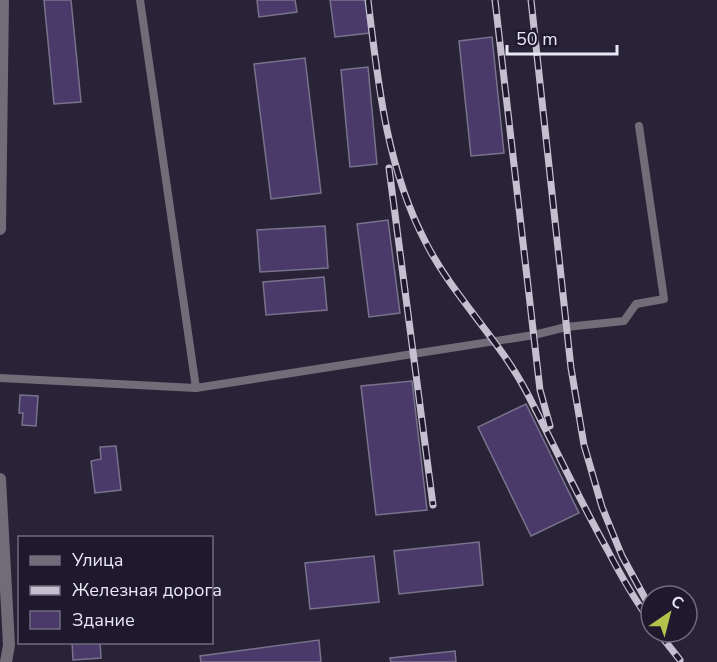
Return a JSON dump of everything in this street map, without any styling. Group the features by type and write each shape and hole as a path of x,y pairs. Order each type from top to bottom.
{"street":[{"path":"0,229 3,0"},
{"path":"0,479 9,645 6,662"}],"lane":[{"path":"140,0 196,388"},
{"path":"0,378 196,388 534,335 566,327 624,321 636,304 664,299 639,126"}],"building":[{"path":"44,0 71,0 81,102 54,104"},
{"path":"257,0 295,0 297,12 259,17"},
{"path":"330,0 366,0 370,33 335,37"},
{"path":"492,37 504,153 471,156 459,41"},
{"path":"305,58 321,193 271,199 254,64"},
{"path":"368,67 377,164 350,167 341,70"},
{"path":"388,220 400,313 369,317 357,224"},
{"path":"325,226 328,268 260,272 257,230"},
{"path":"324,277 327,310 266,315 263,282"},
{"path":"412,381 427,510 376,515 361,386"},
{"path":"20,395 38,396 36,426 22,425 23,413 19,413"},
{"path":"526,404 579,513 531,536 478,427"},
{"path":"116,446 121,490 95,493 91,461 101,459 100,447"},
{"path":"479,542 483,585 399,594 394,551"},
{"path":"374,556 379,602 310,609 305,563"},
{"path":"319,640 321,662 201,662 200,656"},
{"path":"72,644 100,644 101,658 73,660"},
{"path":"455,651 456,662 391,662 390,658"}],"railway":[{"path":"368,0 380,93 392,153 401,183 425,241 448,280 515,372 586,510 639,604"},
{"path":"495,0 540,390 550,426"},
{"path":"531,0 571,368 584,445 602,507 622,556 639,587"},
{"path":"389,168 433,505"},
{"path":"667,644 680,660"}]}
